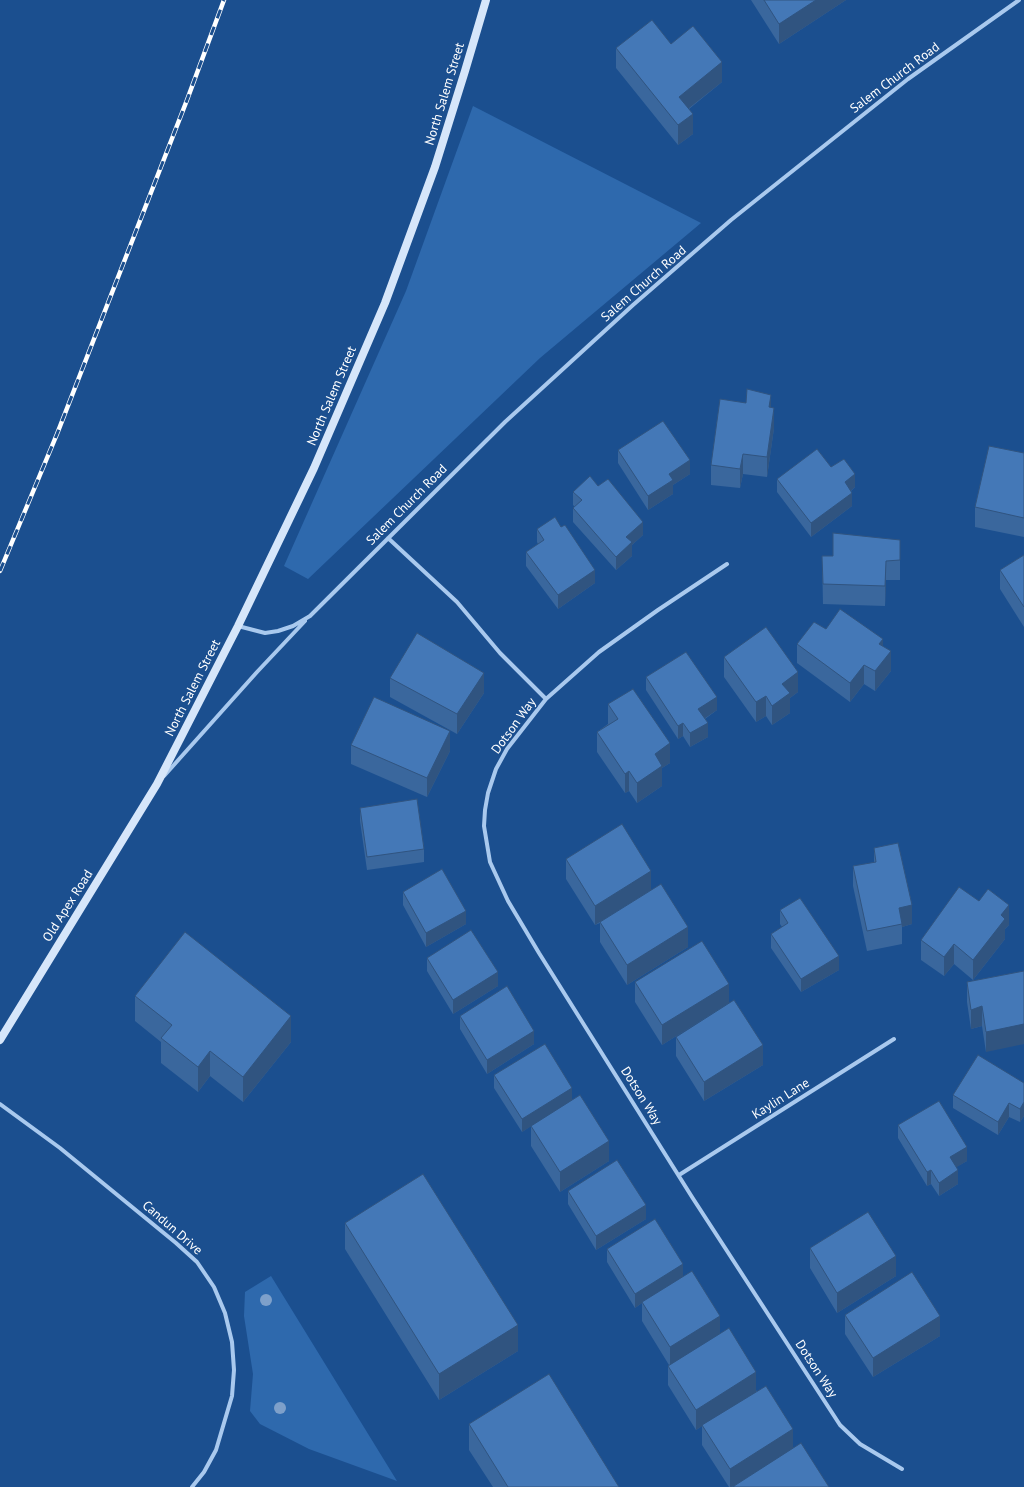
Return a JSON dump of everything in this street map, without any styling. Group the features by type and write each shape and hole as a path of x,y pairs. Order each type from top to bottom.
{"main road":[{"name":"North Salem Street","path":"157,784 238,626 314,468 385,304 435,167 486,0"},
{"name":"Old Apex Road","path":"0,1040 157,784"}],"street":[{"name":"Salem Church Road","path":"157,784 257,672 310,616 505,422 633,305 731,220 908,79 1019,0"},
{"name":"Dotson Way","path":"388,538 457,602 500,654 546,699"},
{"name":"Dotson Way","path":"728,564 658,610 599,652 546,699 507,749 496,769 488,793 484,826 490,862 508,901 539,953 679,1175 840,1425 860,1444 902,1469"},
{"name":"Salem Church Road","path":"238,626 265,633 294,626 310,616"},
{"name":"Kaylin Lane","path":"679,1175 894,1039"},
{"name":"Candun Drive","path":"0,1104 60,1148 176,1243 197,1262 214,1287 225,1313 232,1342 234,1370 232,1396 216,1450 204,1472 192,1487"}],"shaded area":[{"path":"473,106 701,223 540,358 308,579 284,566 406,291"},
{"path":"271,1276 397,1481 309,1449 260,1424 250,1411 253,1374 244,1316 245,1292"}],"building":[{"path":"764,0 816,0 779,24"},
{"path":"652,20 671,44 693,26 722,62 679,97 693,114 678,125 616,48"},
{"path":"747,389 771,395 769,407 774,408 767,457 743,454 740,469 711,465 720,399 746,403"},
{"path":"663,421 690,460 669,474 673,480 648,496 618,450"},
{"path":"989,446 1024,453 1024,518 975,507"},
{"path":"817,449 831,467 844,459 855,474 845,482 852,493 811,523 777,479"},
{"path":"590,476 598,486 608,479 643,522 626,537 632,542 616,557 573,508 582,500 573,492"},
{"path":"555,517 561,527 565,525 595,570 558,595 526,552 544,540 537,529"},
{"path":"833,533 900,540 900,560 886,561 885,586 823,584 822,556 833,556"},
{"path":"1024,555 1024,607 1000,570"},
{"path":"840,609 883,639 879,644 891,651 875,671 864,665 850,683 797,644 814,622 826,629"},
{"path":"766,627 798,672 782,684 790,693 772,706 766,696 756,702 724,657"},
{"path":"417,633 484,673 457,714 390,678"},
{"path":"686,652 717,697 698,709 708,723 690,733 683,723 678,726 646,677"},
{"path":"633,689 670,743 655,754 662,766 637,783 629,771 625,774 597,732 618,719 608,704"},
{"path":"374,697 450,731 427,778 351,745"},
{"path":"417,799 424,849 367,857 360,808"},
{"path":"622,824 651,871 595,906 566,859"},
{"path":"898,843 912,905 899,908 902,924 867,931 853,866 876,862 874,848"},
{"path":"442,869 466,911 426,933 403,892"},
{"path":"661,884 688,927 627,965 600,922"},
{"path":"959,887 979,901 988,889 1009,905 1001,915 1005,919 973,960 954,944 944,957 921,940"},
{"path":"800,898 839,956 801,979 771,934 788,923 780,910"},
{"path":"471,930 498,972 453,1000 427,958"},
{"path":"185,932 291,1016 243,1077 210,1051 198,1067 161,1038 172,1025 135,996"},
{"path":"702,941 729,984 662,1025 635,982"},
{"path":"1024,971 1024,1024 986,1032 982,1006 971,1010 967,982"},
{"path":"507,986 534,1031 487,1060 460,1016"},
{"path":"734,1000 763,1045 704,1082 676,1037"},
{"path":"545,1044 572,1088 522,1119 494,1075"},
{"path":"978,1055 1024,1083 1024,1102 1020,1109 1009,1103 998,1122 953,1095"},
{"path":"580,1095 609,1141 560,1172 531,1126"},
{"path":"939,1101 967,1147 950,1157 958,1170 939,1183 931,1170 927,1172 898,1125"},
{"path":"617,1160 646,1205 596,1236 568,1191"},
{"path":"423,1174 518,1325 439,1374 345,1223"},
{"path":"868,1212 896,1256 837,1293 810,1248"},
{"path":"655,1219 683,1264 635,1294 607,1249"},
{"path":"692,1271 720,1316 670,1347 642,1302"},
{"path":"912,1272 940,1316 873,1358 845,1315"},
{"path":"729,1328 756,1372 696,1410 668,1366"},
{"path":"549,1374 619,1487 508,1487 469,1424"},
{"path":"766,1386 793,1429 730,1469 702,1425"},
{"path":"801,1443 829,1487 734,1487 734,1486"}],"railway":[{"path":"0,571 57,434 187,100 224,0"}]}
